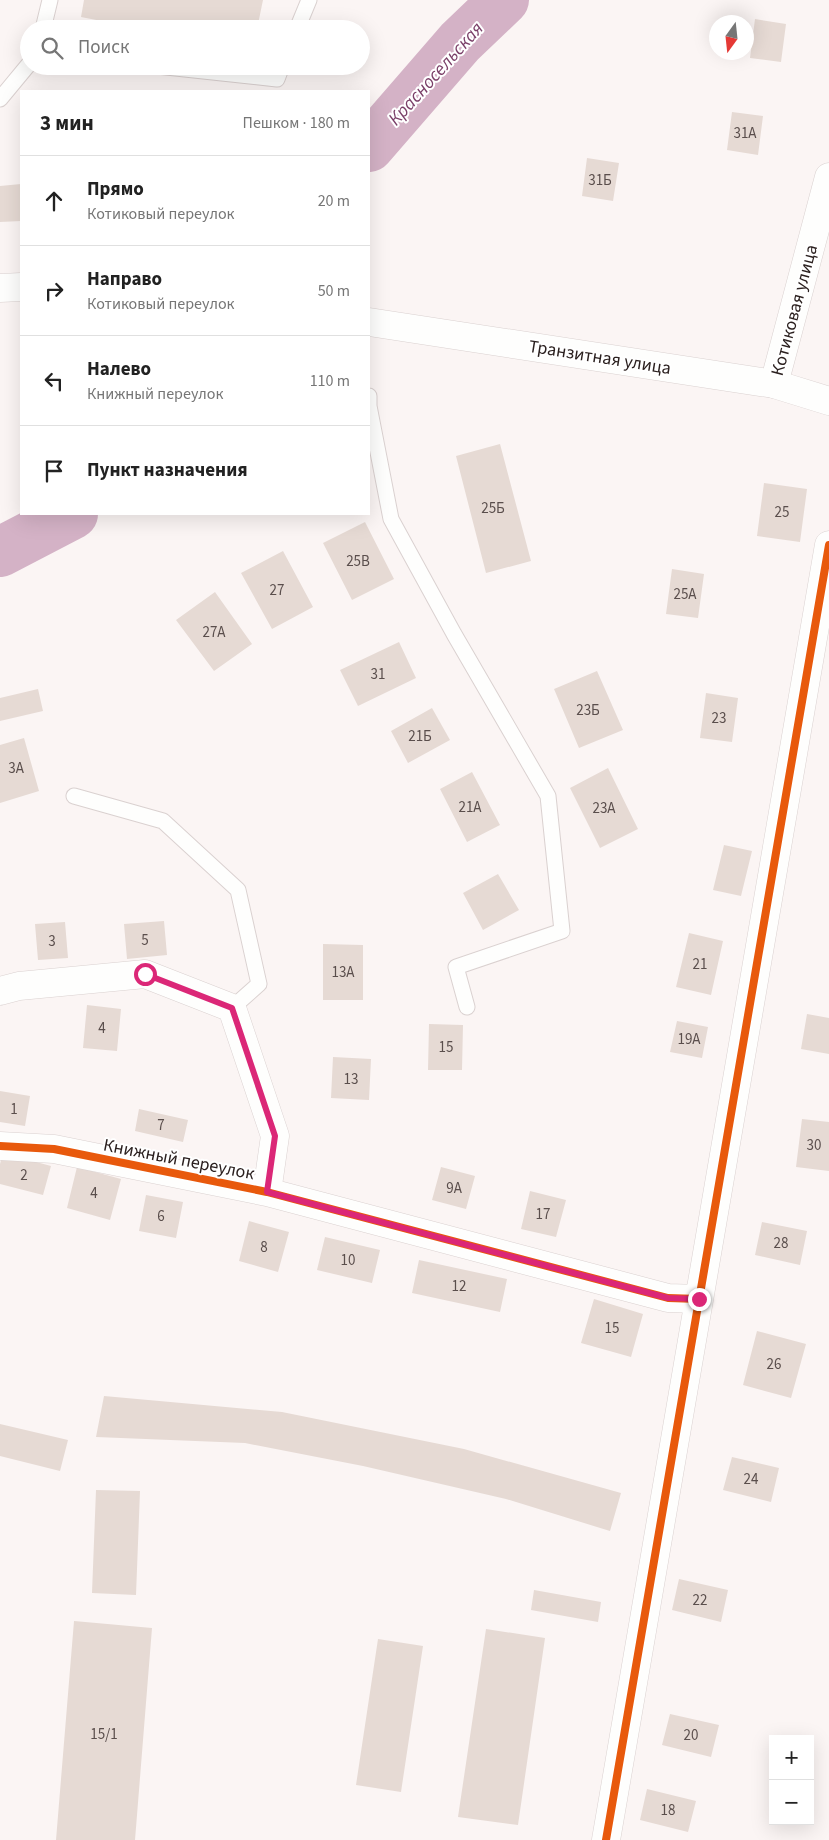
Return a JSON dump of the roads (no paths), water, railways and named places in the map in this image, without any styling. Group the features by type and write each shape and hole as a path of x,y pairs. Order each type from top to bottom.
{"street":[{"name":"Котиковая улица","path":"774,384 829,177"},
{"path":"0,288 20,288"},
{"name":"Транзитная улица","path":"370,322 774,384 829,401"},
{"path":"606,1840 829,545"},
{"path":"0,991 19,986 145,974 232,1008 275,1136 267,1192"},
{"name":"Книжный переулок","path":"0,1146 54,1149 267,1192 668,1298 699,1299"}],"lane":[{"path":"45,20 50,0"},
{"path":"301,20 309,0"},
{"path":"0,99 20,75"},
{"path":"240,75 277,79 279,75"},
{"path":"370,411 391,519 548,796 562,931 456,967 467,1006"},
{"path":"74,796 163,821 238,890 259,984 232,1008"}],"waterway":[{"name":"Красносельская","path":"370,146 460,42 504,0"},
{"name":"Красносельская","path":"0,552 71,515"}]}
